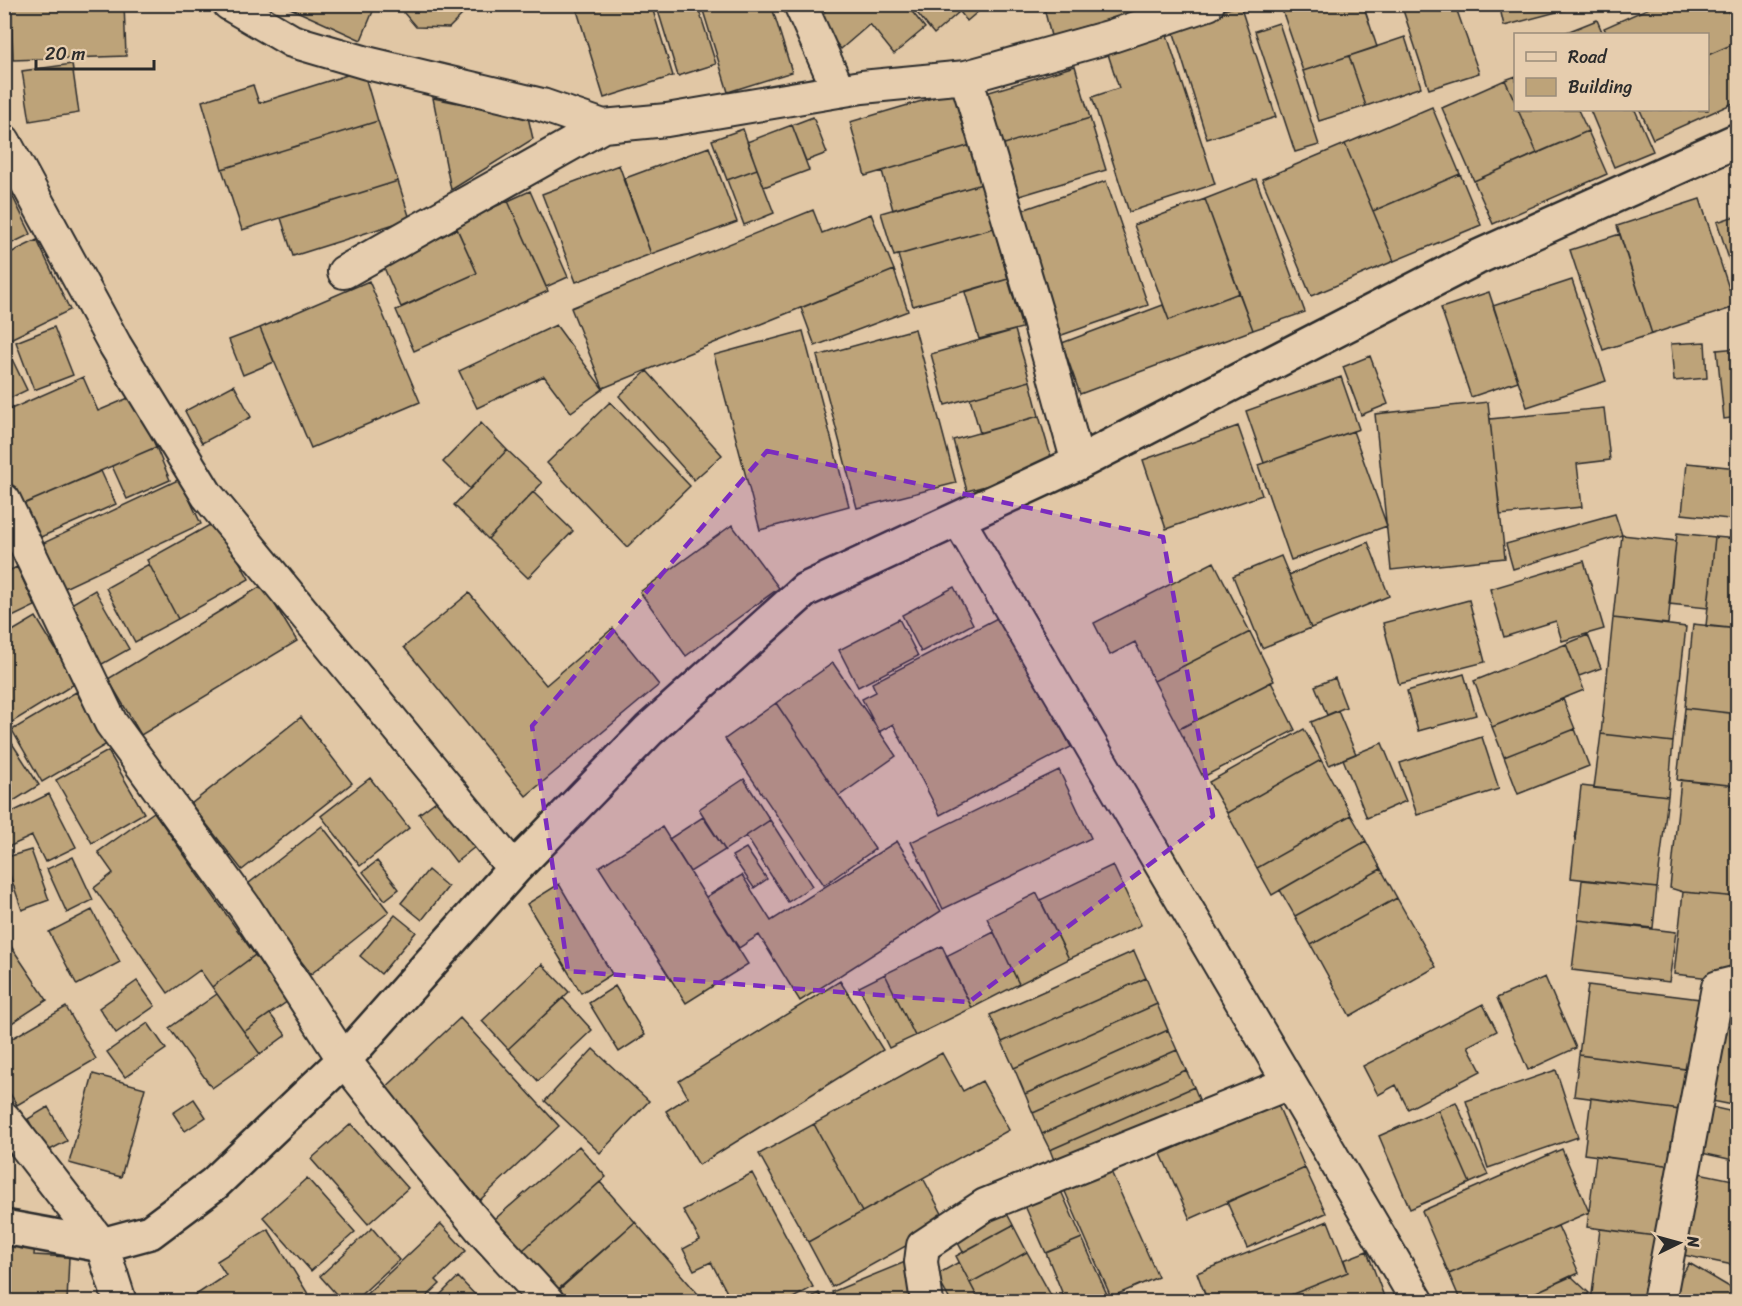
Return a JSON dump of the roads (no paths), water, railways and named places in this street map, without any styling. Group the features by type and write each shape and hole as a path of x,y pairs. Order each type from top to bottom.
{"street":[{"path":"230,4 292,41 367,63 542,105 603,126"},
{"path":"800,4 839,92"},
{"path":"344,272 603,126 668,120 839,92 966,77 1109,37 1208,4"},
{"path":"966,77 1039,321 1078,463"},
{"path":"4,1227 102,1245 150,1232 214,1184 344,1060 514,870 649,730 805,590 1078,463 1476,258 1737,140"},
{"path":"4,141 115,345 207,495 514,870"},
{"path":"4,500 111,723 244,906 344,1060 481,1229 548,1302"},
{"path":"958,519 1418,1302"},
{"path":"1659,1302 1718,987 1737,982"},
{"path":"927,1302 921,1262 923,1246 985,1205 1289,1083"},
{"path":"4,1118 102,1245 120,1302"}]}
